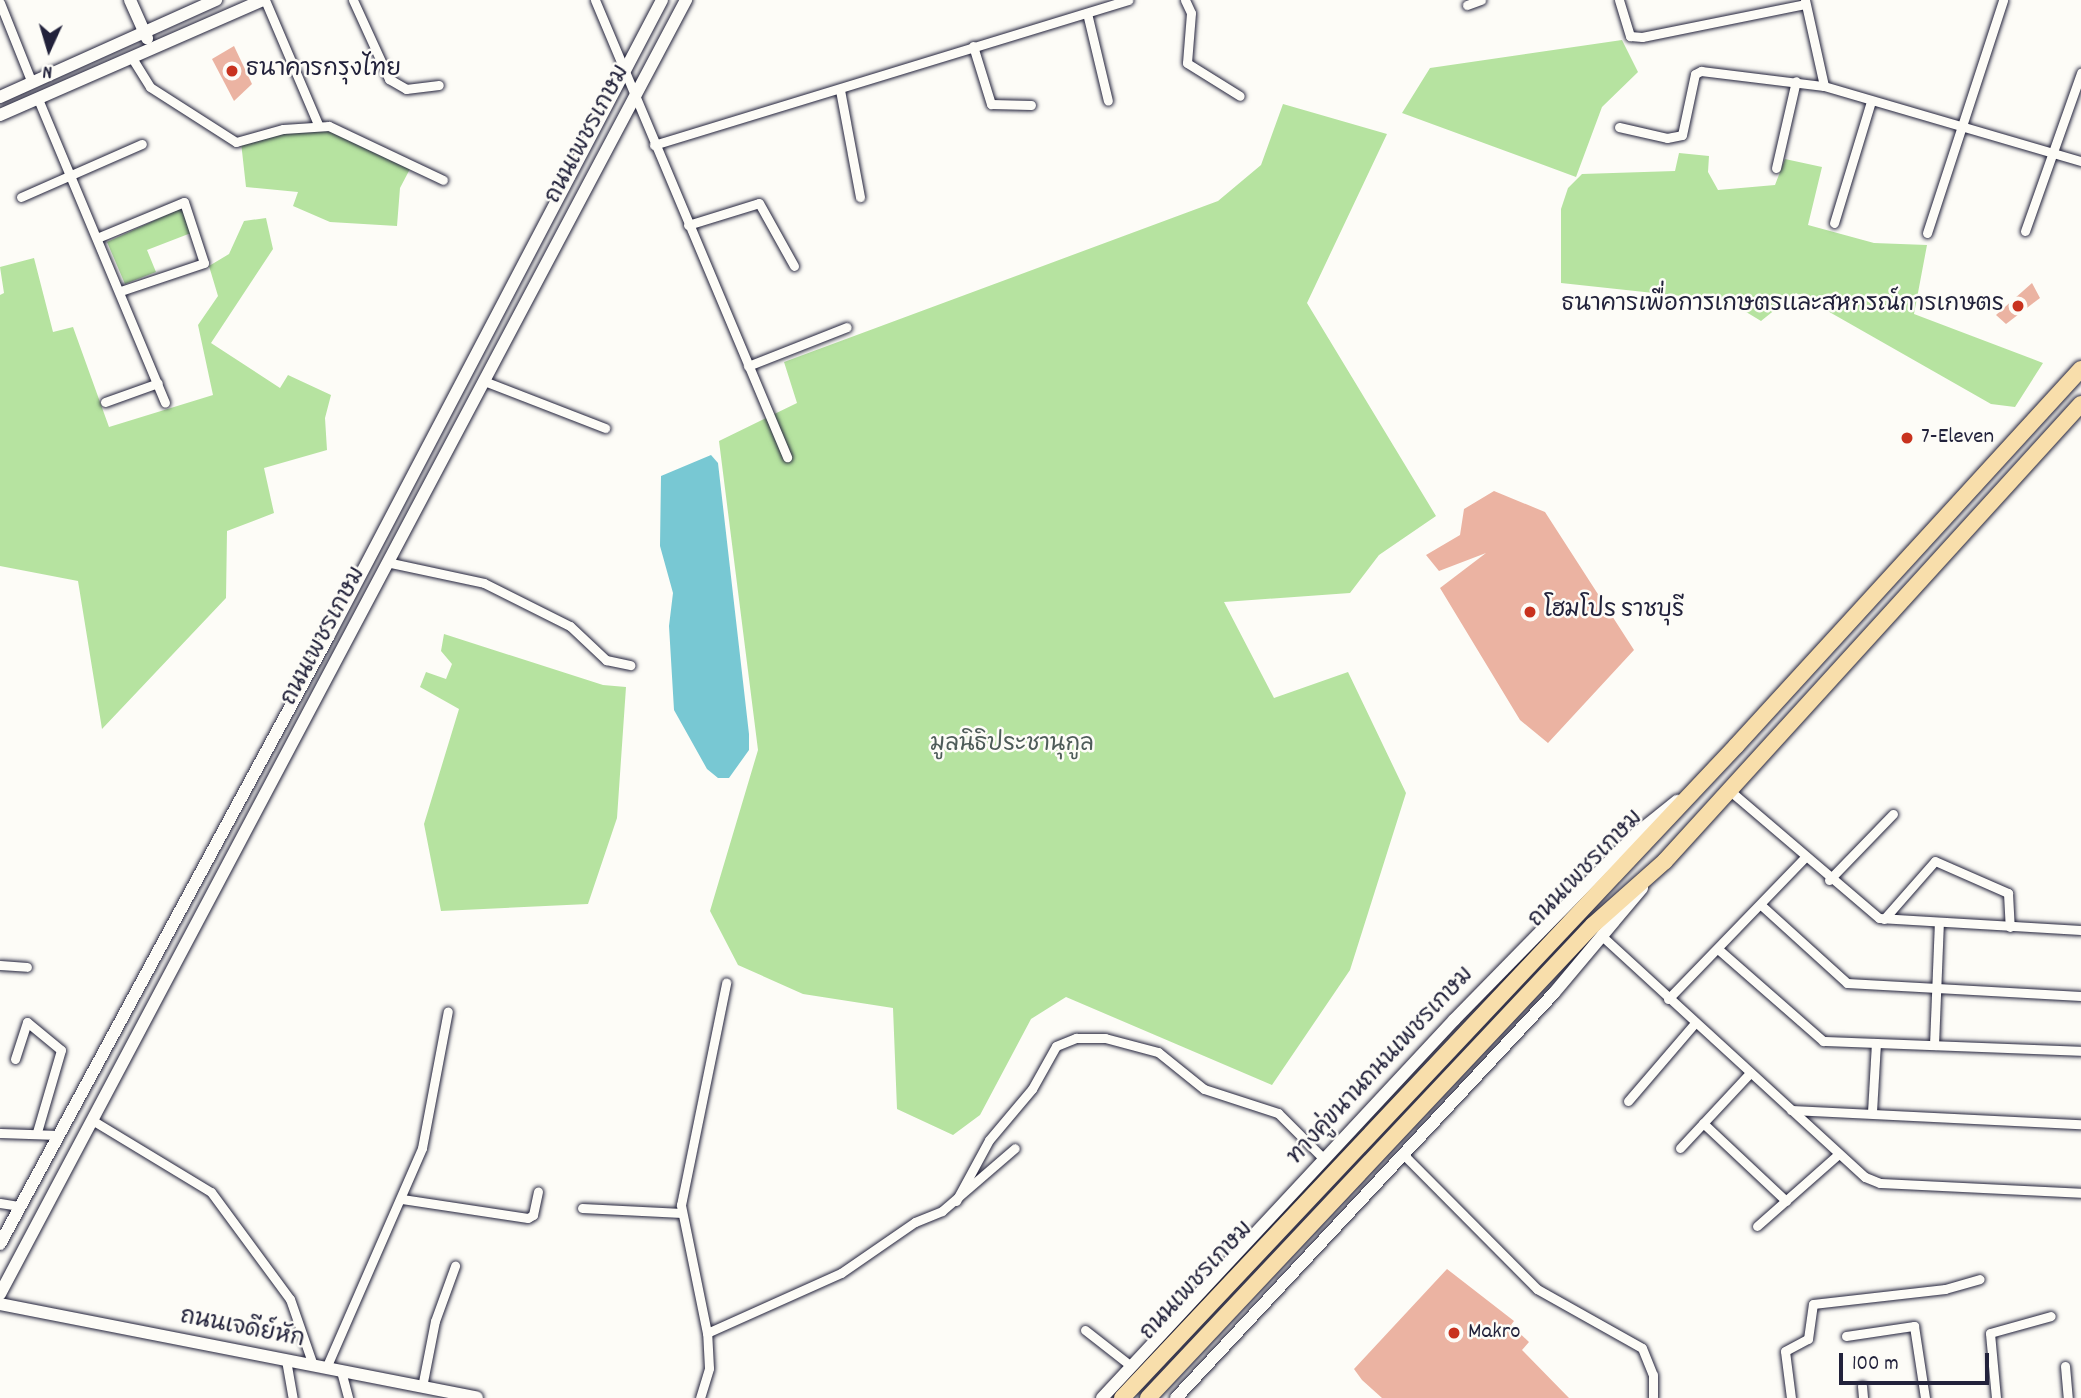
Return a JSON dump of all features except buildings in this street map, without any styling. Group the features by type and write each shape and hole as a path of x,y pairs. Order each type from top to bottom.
{"highway":[{"name":"ถนนเพชรเกษม","path":"1122,1398 1706,778 2081,369"},
{"name":"ถนนเพชรเกษม","path":"1148,1398 1593,925 1665,861 2081,404"}],"main road":[{"path":"130,0 151,48"},
{"path":"0,97 216,0"},
{"path":"0,116 264,0"},
{"name":"ถนนเพชรเกษม","path":"0,1244 335,623 662,0"},
{"name":"ถนนเพชรเกษม","path":"0,1294 391,563 686,0"},
{"path":"32,83 38,99"},
{"path":"335,623 353,632"},
{"name":"ทางคู่ขนานถนนเพชรเกษม","path":"1102,1398 1324,1159 1636,834 1706,778"},
{"path":"1176,1398 1603,937 1665,861"},
{"name":"ถนนเจดีย์หัก","path":"0,1304 477,1398"}],"street":[{"path":"264,0 318,124"},
{"path":"353,0 389,79 406,89 439,85"},
{"path":"595,0 634,100 787,457"},
{"path":"654,145 1128,0"},
{"path":"1185,0 1191,13 1187,63 1240,96"},
{"path":"1467,5 1481,0"},
{"path":"1619,0 1630,36 1642,37 1805,2 1824,86"},
{"path":"1927,233 2003,0"},
{"path":"0,3 32,83"},
{"path":"1087,13 1108,101"},
{"path":"973,46 991,104 1031,105"},
{"path":"132,58 150,87 236,142 318,124 443,180"},
{"path":"1619,127 1667,138 1682,135 1695,74 1701,71 1824,86 1871,102 1961,125 2081,161"},
{"path":"2025,231 2081,73"},
{"path":"1776,168 1796,81"},
{"path":"839,90 859,197"},
{"path":"38,99 121,291 165,402"},
{"path":"1834,223 1871,102"},
{"path":"21,197 142,144"},
{"path":"97,238 184,202 204,263 121,291"},
{"path":"688,225 759,203 794,266"},
{"path":"748,366 847,327"},
{"path":"484,381 605,428"},
{"path":"105,402 158,383"},
{"path":"391,563 484,583 570,626 606,660 629,665"},
{"path":"1729,790 1829,880 1884,919 2081,930"},
{"path":"1829,880 1893,814"},
{"path":"1668,999 1805,857"},
{"path":"1884,919 1935,861 2008,893 2010,927"},
{"path":"1761,905 1847,983 2081,996"},
{"path":"1934,1045 1939,923"},
{"path":"1603,937 1694,1024 1791,1110 1836,1156 1880,1183 2081,1193"},
{"path":"1718,949 1814,1037 1876,1043 2081,1051"},
{"path":"0,965 27,967"},
{"path":"700,1398 709,1368 707,1333 682,1213 726,983"},
{"path":"319,1367 402,1199 422,1149 448,1011"},
{"path":"15,1059 27,1023 61,1050 37,1132"},
{"path":"1628,1101 1694,1024"},
{"path":"956,1200 963,1179 1032,1089 1056,1046 1076,1038 1105,1038 1158,1052 1204,1089 1278,1113 1324,1159"},
{"path":"1872,1112 1876,1043"},
{"path":"1679,1148 1749,1074"},
{"path":"1791,1110 2081,1124"},
{"path":"92,1120 211,1192 290,1299 319,1367"},
{"path":"1703,1123 1786,1201"},
{"path":"0,1133 37,1132 58,1135"},
{"path":"707,1333 841,1273 956,1200 1015,1147"},
{"path":"1403,1154 1537,1289 1642,1348 1653,1375 1653,1398"},
{"path":"1757,1226 1836,1156"},
{"path":"402,1199 528,1218 538,1192"},
{"path":"0,1203 20,1206"},
{"path":"582,1208 682,1213"},
{"path":"422,1387 435,1321 455,1266"},
{"path":"1791,1398 1785,1351 1808,1339 1813,1304 1980,1279"},
{"path":"1996,1398 1990,1333 2006,1324 2050,1315"},
{"path":"1846,1336 1914,1326 1925,1398"},
{"path":"1086,1330 1131,1366"},
{"path":"286,1360 293,1398"},
{"path":"2065,1367 2068,1398"},
{"path":"341,1371 348,1398"},
{"path":"1862,1386 1863,1398"}],"green space":[{"path":"1622,40 1638,72 1602,107 1576,177 1402,113 1430,68"},
{"name":"มูลนิธิประชานุกูล","path":"1283,104 1387,134 1307,303 1436,516 1379,555 1350,593 1224,602 1274,698 1348,672 1406,793 1350,970 1272,1085 1066,997 1031,1019 980,1115 953,1135 897,1109 893,1008 803,994 738,965 710,911 758,750 719,441 797,403 784,362 1218,201 1261,165"},
{"path":"318,124 411,167 400,188 397,226 330,222 293,206 298,192 246,187 241,142"},
{"path":"1679,153 1709,156 1708,172 1718,190 1775,185 1785,159 1822,167 1808,225 1874,243 1927,245 1914,314 2043,363 2015,407 1991,404 1796,293 1761,321 1728,301 1561,283 1561,209 1568,188 1582,174 1675,171"},
{"path":"182,208 191,233 147,250 156,272 125,284 107,242"},
{"path":"266,218 273,249 211,343 280,388 288,375 331,395 325,418 327,450 264,468 274,513 227,531 226,598 102,729 78,581 0,566 0,295 4,293 0,267 34,258 53,332 73,327 109,427 213,395 198,325 218,296 209,266 229,254 244,221"},
{"path":"444,634 603,685 626,687 617,818 588,904 441,911 424,824 459,709 420,687 426,672 446,679 452,664 441,651"}],"water":[{"path":"711,455 718,463 749,734 749,750 729,778 718,778 707,769 674,710 669,626 673,593 660,546 661,476"}],"place":[{"name":"ธนาคารกรุงไทย","path":"232,71"},
{"name":"ธนาคารเพื่อการเกษตรและสหกรณ์การเกษตร","path":"2018,306"},
{"name":"7-Eleven","path":"1907,438"},
{"name":"โฮมโปร ราชบุรี","path":"1530,612"},
{"name":"Makro","path":"1454,1333"}]}
